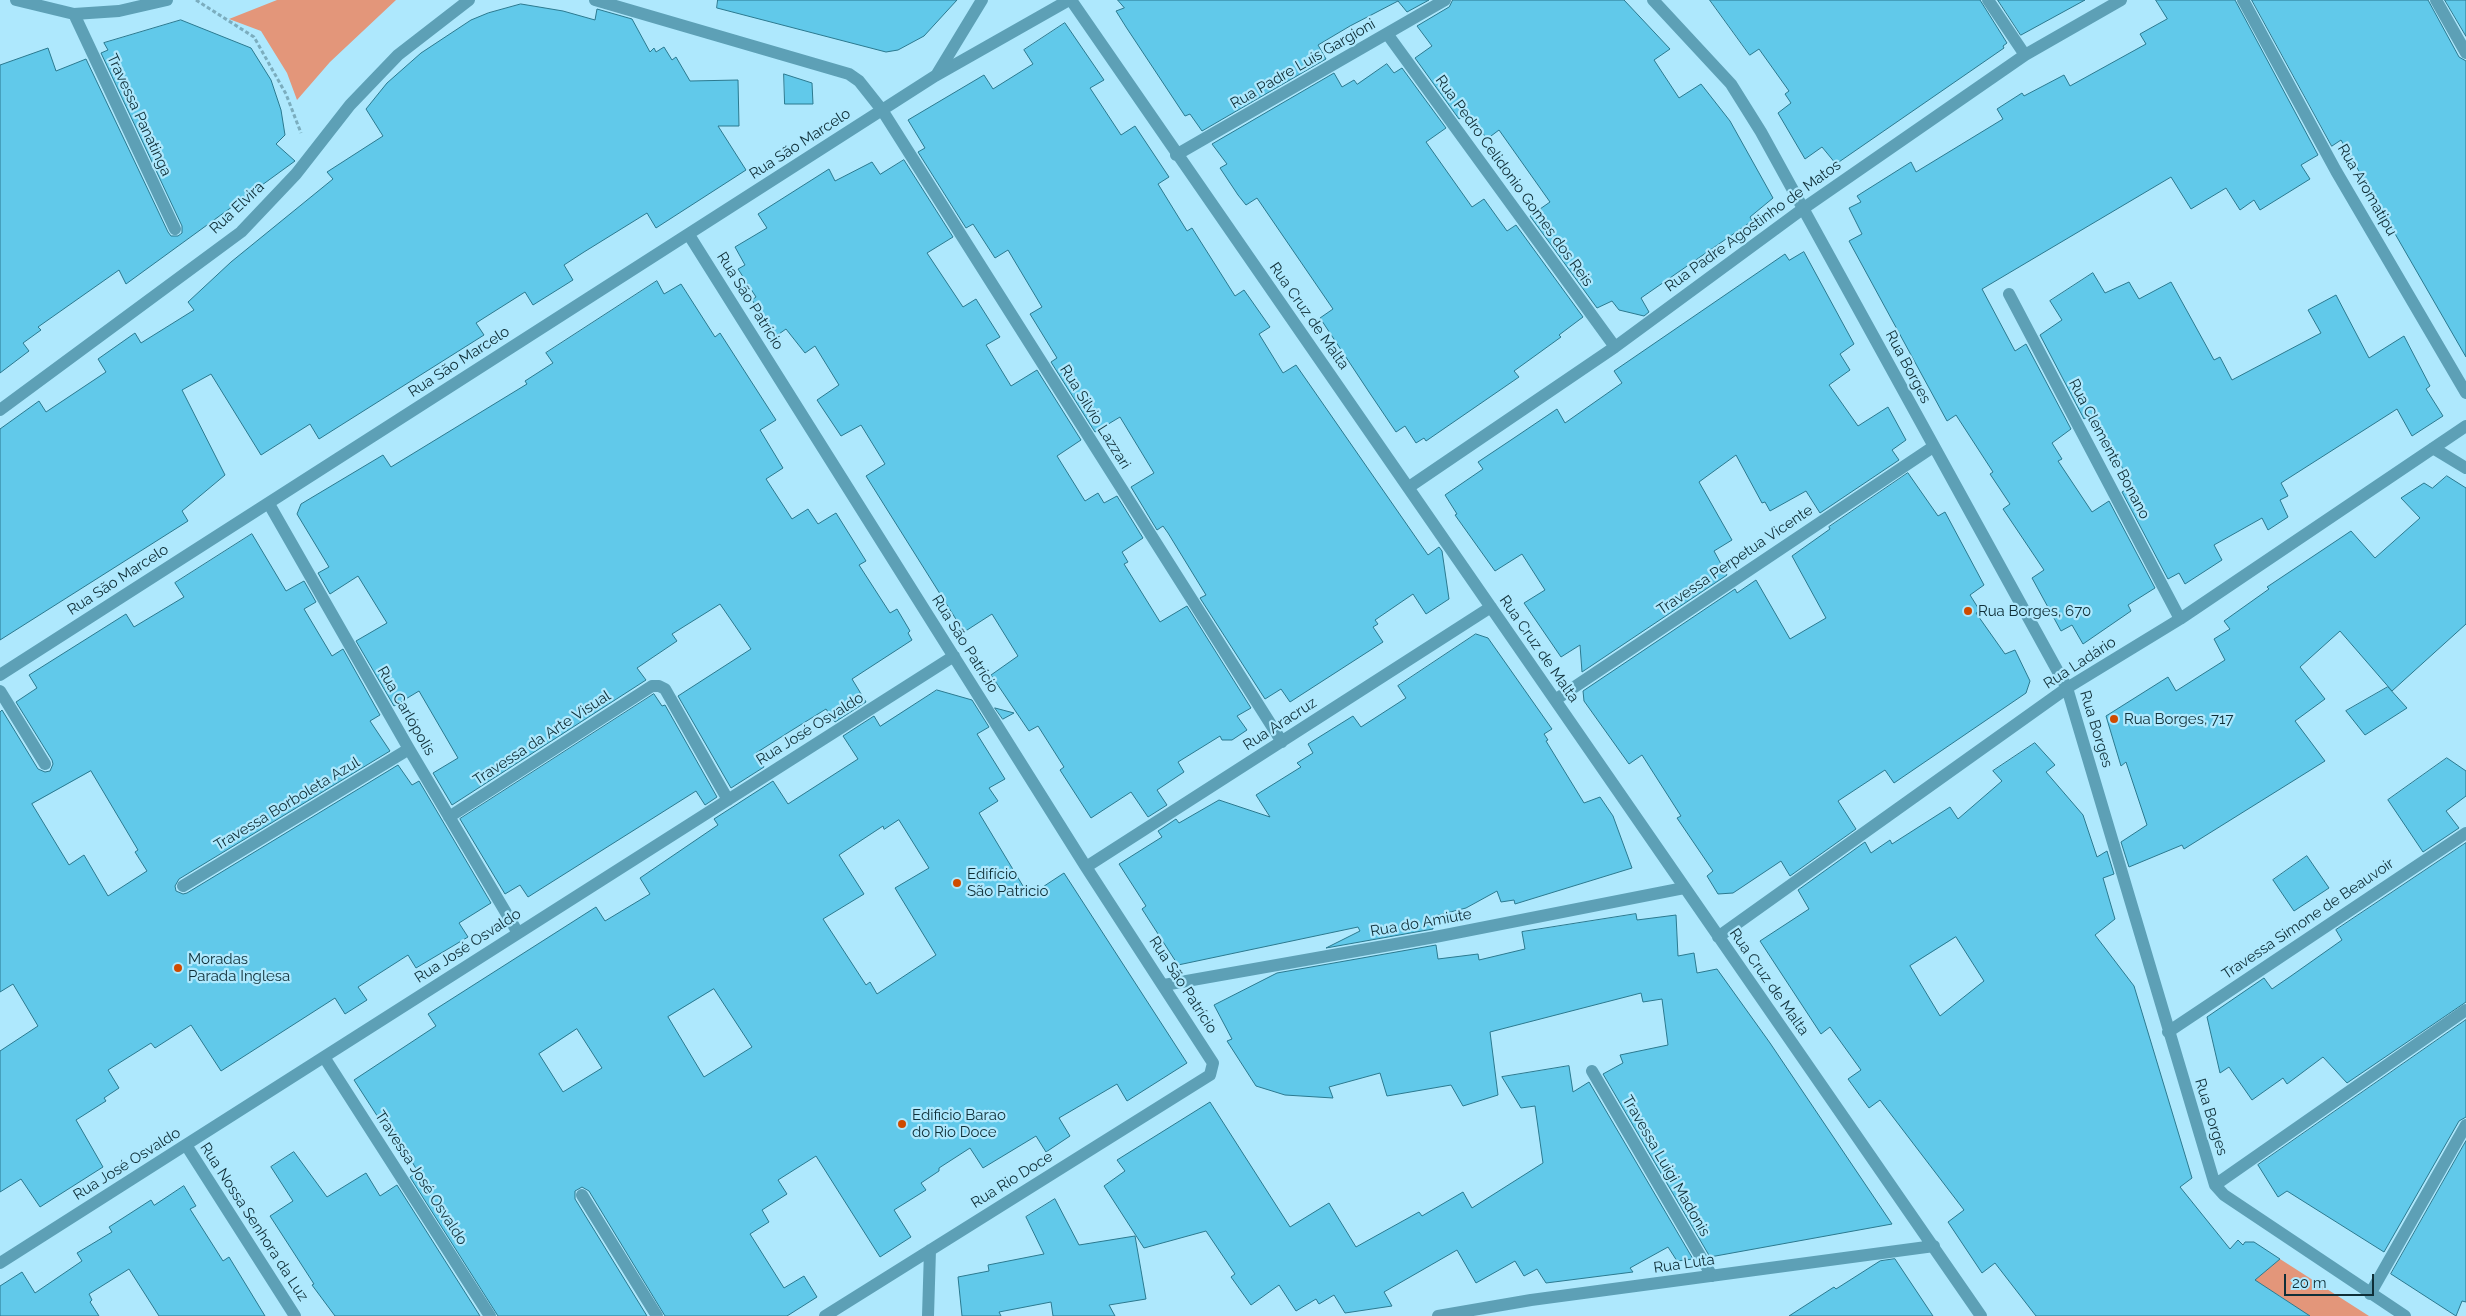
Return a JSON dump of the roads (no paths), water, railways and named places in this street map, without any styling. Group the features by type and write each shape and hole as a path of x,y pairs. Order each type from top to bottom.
{"street":[{"path":"16,0 74,14 119,11 167,0"},
{"name":"Rua Elvira","path":"0,410 241,232 296,174 350,105 398,55 469,0"},
{"name":"Rua Silvio Lazzari","path":"595,0 849,74 859,81 882,110 1282,742"},
{"name":"Rua São Marcelo","path":"935,76 982,0"},
{"name":"Rua São Marcelo","path":"0,675 935,76 1070,0"},
{"name":"Rua Cruz de Malta","path":"1070,0 1176,155 1410,488 1684,888 1981,1316"},
{"name":"Rua Padre Luís Gargioni","path":"1176,155 1446,0"},
{"name":"Rua Borges","path":"1653,0 1731,84 1761,132 2067,688 2215,1185"},
{"path":"1988,0 2025,55"},
{"name":"Rua Padre Agostinho de Matos","path":"1410,488 1615,347 1804,208 2025,55 2121,0"},
{"name":"Rua Aromatipu","path":"2242,0 2336,171 2466,394"},
{"path":"2436,0 2466,52"},
{"name":"Travessa Panatinga","path":"74,14 175,229"},
{"name":"Rua Pedro Celidonio Gomes dos Reis","path":"1388,35 1615,347"},
{"name":"Rua São Patrício","path":"689,235 1086,867 1214,1063 1214,1069"},
{"name":"Rua Clemente Bonano","path":"2009,294 2180,619"},
{"name":"Rua Ladário","path":"1718,937 2067,688 2180,619 2466,426"},
{"name":"Travessa Perpetua Vicente","path":"1555,700 1934,447"},
{"path":"2433,448 2466,468"},
{"name":"Rua Carlópolis","path":"269,504 408,748 518,933"},
{"name":"Rua Aracruz","path":"1086,867 1491,607"},
{"name":"Rua José Osvaldo","path":"0,1263 954,656"},
{"name":"Travessa da Arte Visual","path":"449,817 652,686 659,686 665,689 728,800"},
{"path":"0,690 45,764"},
{"name":"Travessa Borboleta Azul","path":"183,886 408,748"},
{"name":"Travessa Simone de Beauvoir","path":"2168,1032 2466,833"},
{"name":"Rua do Amiute","path":"1164,984 1435,937 1684,888"},
{"path":"2405,1316 2224,1194 2215,1185 2466,1010"},
{"name":"Travessa José Osvaldo","path":"324,1057 490,1316"},
{"name":"Rua Rio Doce","path":"825,1316 1210,1075 1214,1069"},
{"name":"Travessa Luigi Madonis","path":"1592,1071 1712,1276"},
{"path":"2370,1294 2466,1124"},
{"name":"Rua Nossa Senhora da Luz","path":"186,1145 295,1316"},
{"path":"582,1195 657,1316"},
{"name":"Rua Luta","path":"1438,1316 1532,1300 1934,1246"},
{"path":"928,1316 930,1250"}],"place":[{"name":"Rua Borges, 670","path":"1968,611"},
{"name":"Rua Borges, 717","path":"2114,719"},
{"name":"Edifício São Patricio","path":"957,883"},
{"name":"Moradas Parada Inglesa","path":"178,968"},
{"name":"Edificio Barao do Rio Doce","path":"902,1124"}]}
